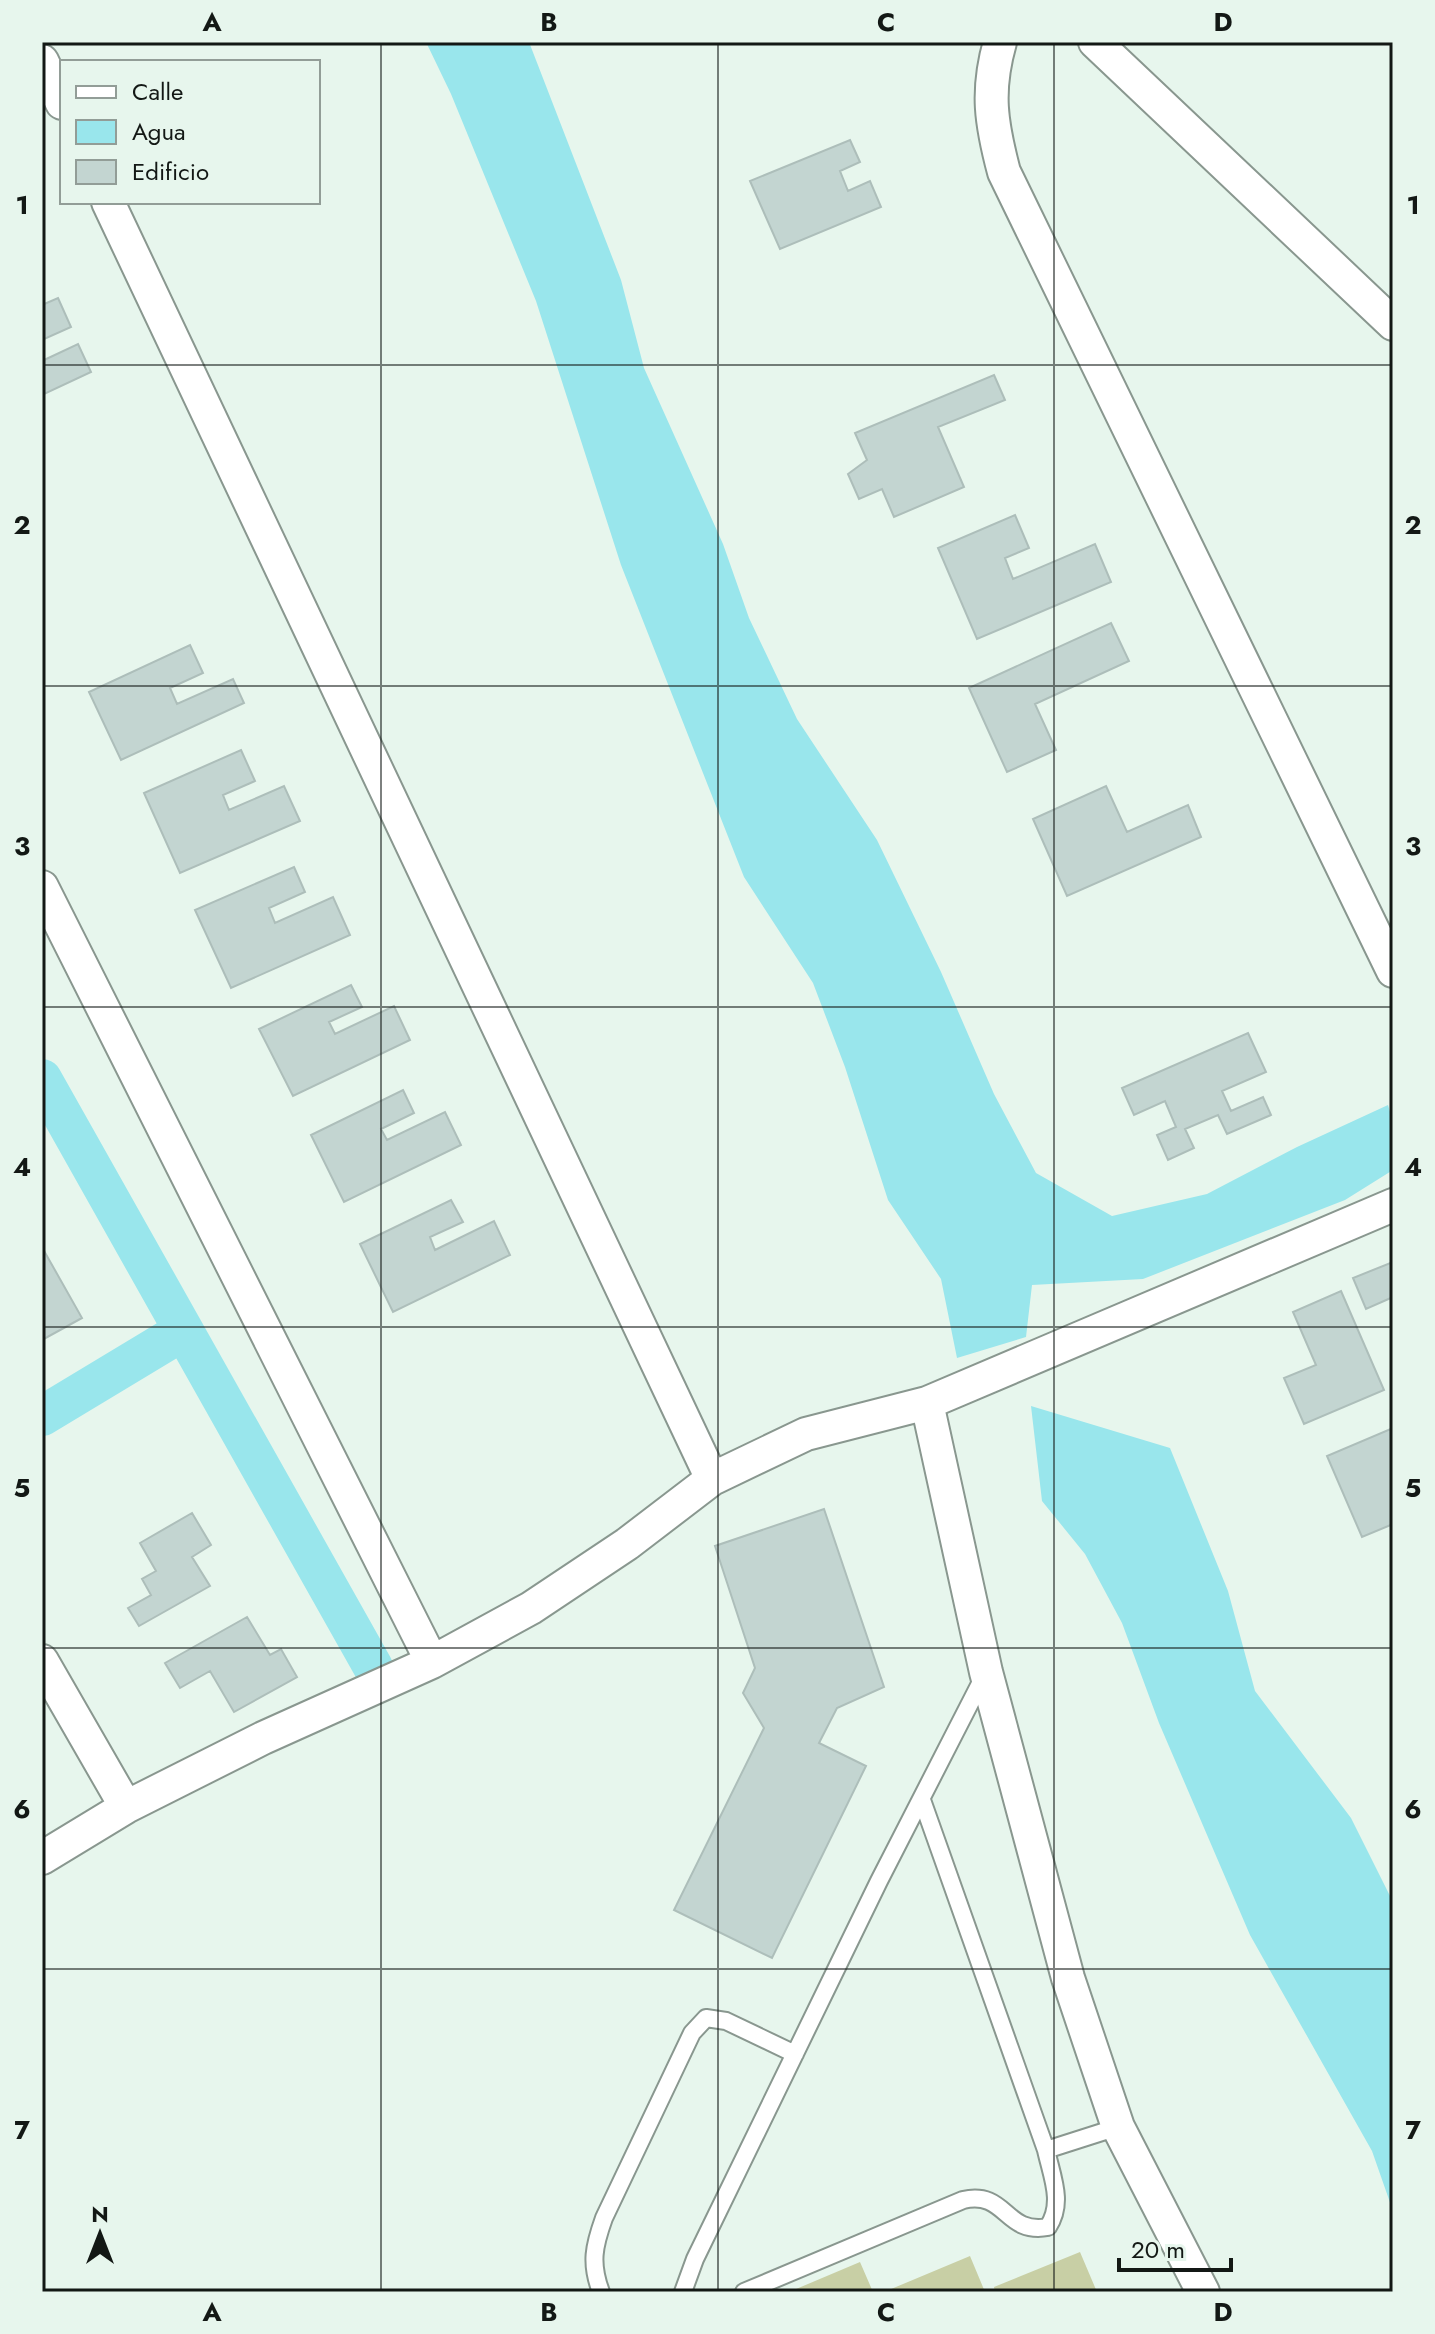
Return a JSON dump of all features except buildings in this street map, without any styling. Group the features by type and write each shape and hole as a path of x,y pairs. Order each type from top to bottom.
{"street":[{"path":"1000,42 992,70 992,126 1004,172 1393,971"},
{"path":"1095,42 1393,324"},
{"path":"42,61 60,99"},
{"path":"109,204 712,1479"},
{"path":"42,887 432,1662"},
{"path":"42,1858 126,1807 263,1738 432,1662 543,1600 627,1544 712,1479 806,1434 927,1403 1393,1205"},
{"path":"927,1403 986,1672 1068,1978 1118,2127 1203,2292"},
{"path":"42,1661 126,1807"}],"lane":[{"path":"683,2292 695,2259 795,2054 986,1672"},
{"path":"744,2292 963,2200 976,2197 990,2200 1017,2224 1033,2230 1048,2227 1057,2214 1057,2197 1046,2150 922,1800"},
{"path":"601,2292 594,2274 594,2245 692,2033 706,2018 726,2021 795,2054"},
{"path":"1046,2150 1118,2127"}],"green space":[{"path":"1080,2252 1097,2292 995,2292 994,2287"},
{"path":"970,2256 985,2292 884,2292"},
{"path":"860,2262 873,2292 789,2292"}],"water":[{"path":"426,42 529,42 621,280 644,368 723,544 749,618 797,719 877,840 941,972 994,1094 1036,1173 1112,1216 1207,1194 1297,1147 1388,1105 1393,1122 1393,1170 1345,1200 1143,1279 1032,1285 1026,1337 957,1358 941,1279 888,1200 845,1067 813,983 744,877 621,565 536,301 451,94"},
{"path":"1031,1406 1170,1448 1228,1591 1255,1691 1351,1818 1393,1902 1393,2211 1372,2151 1250,1935 1159,1723 1122,1623 1085,1554 1042,1501"}],"waterway":[{"path":"42,1079 373,1667"},
{"path":"42,1416 183,1331"}]}
